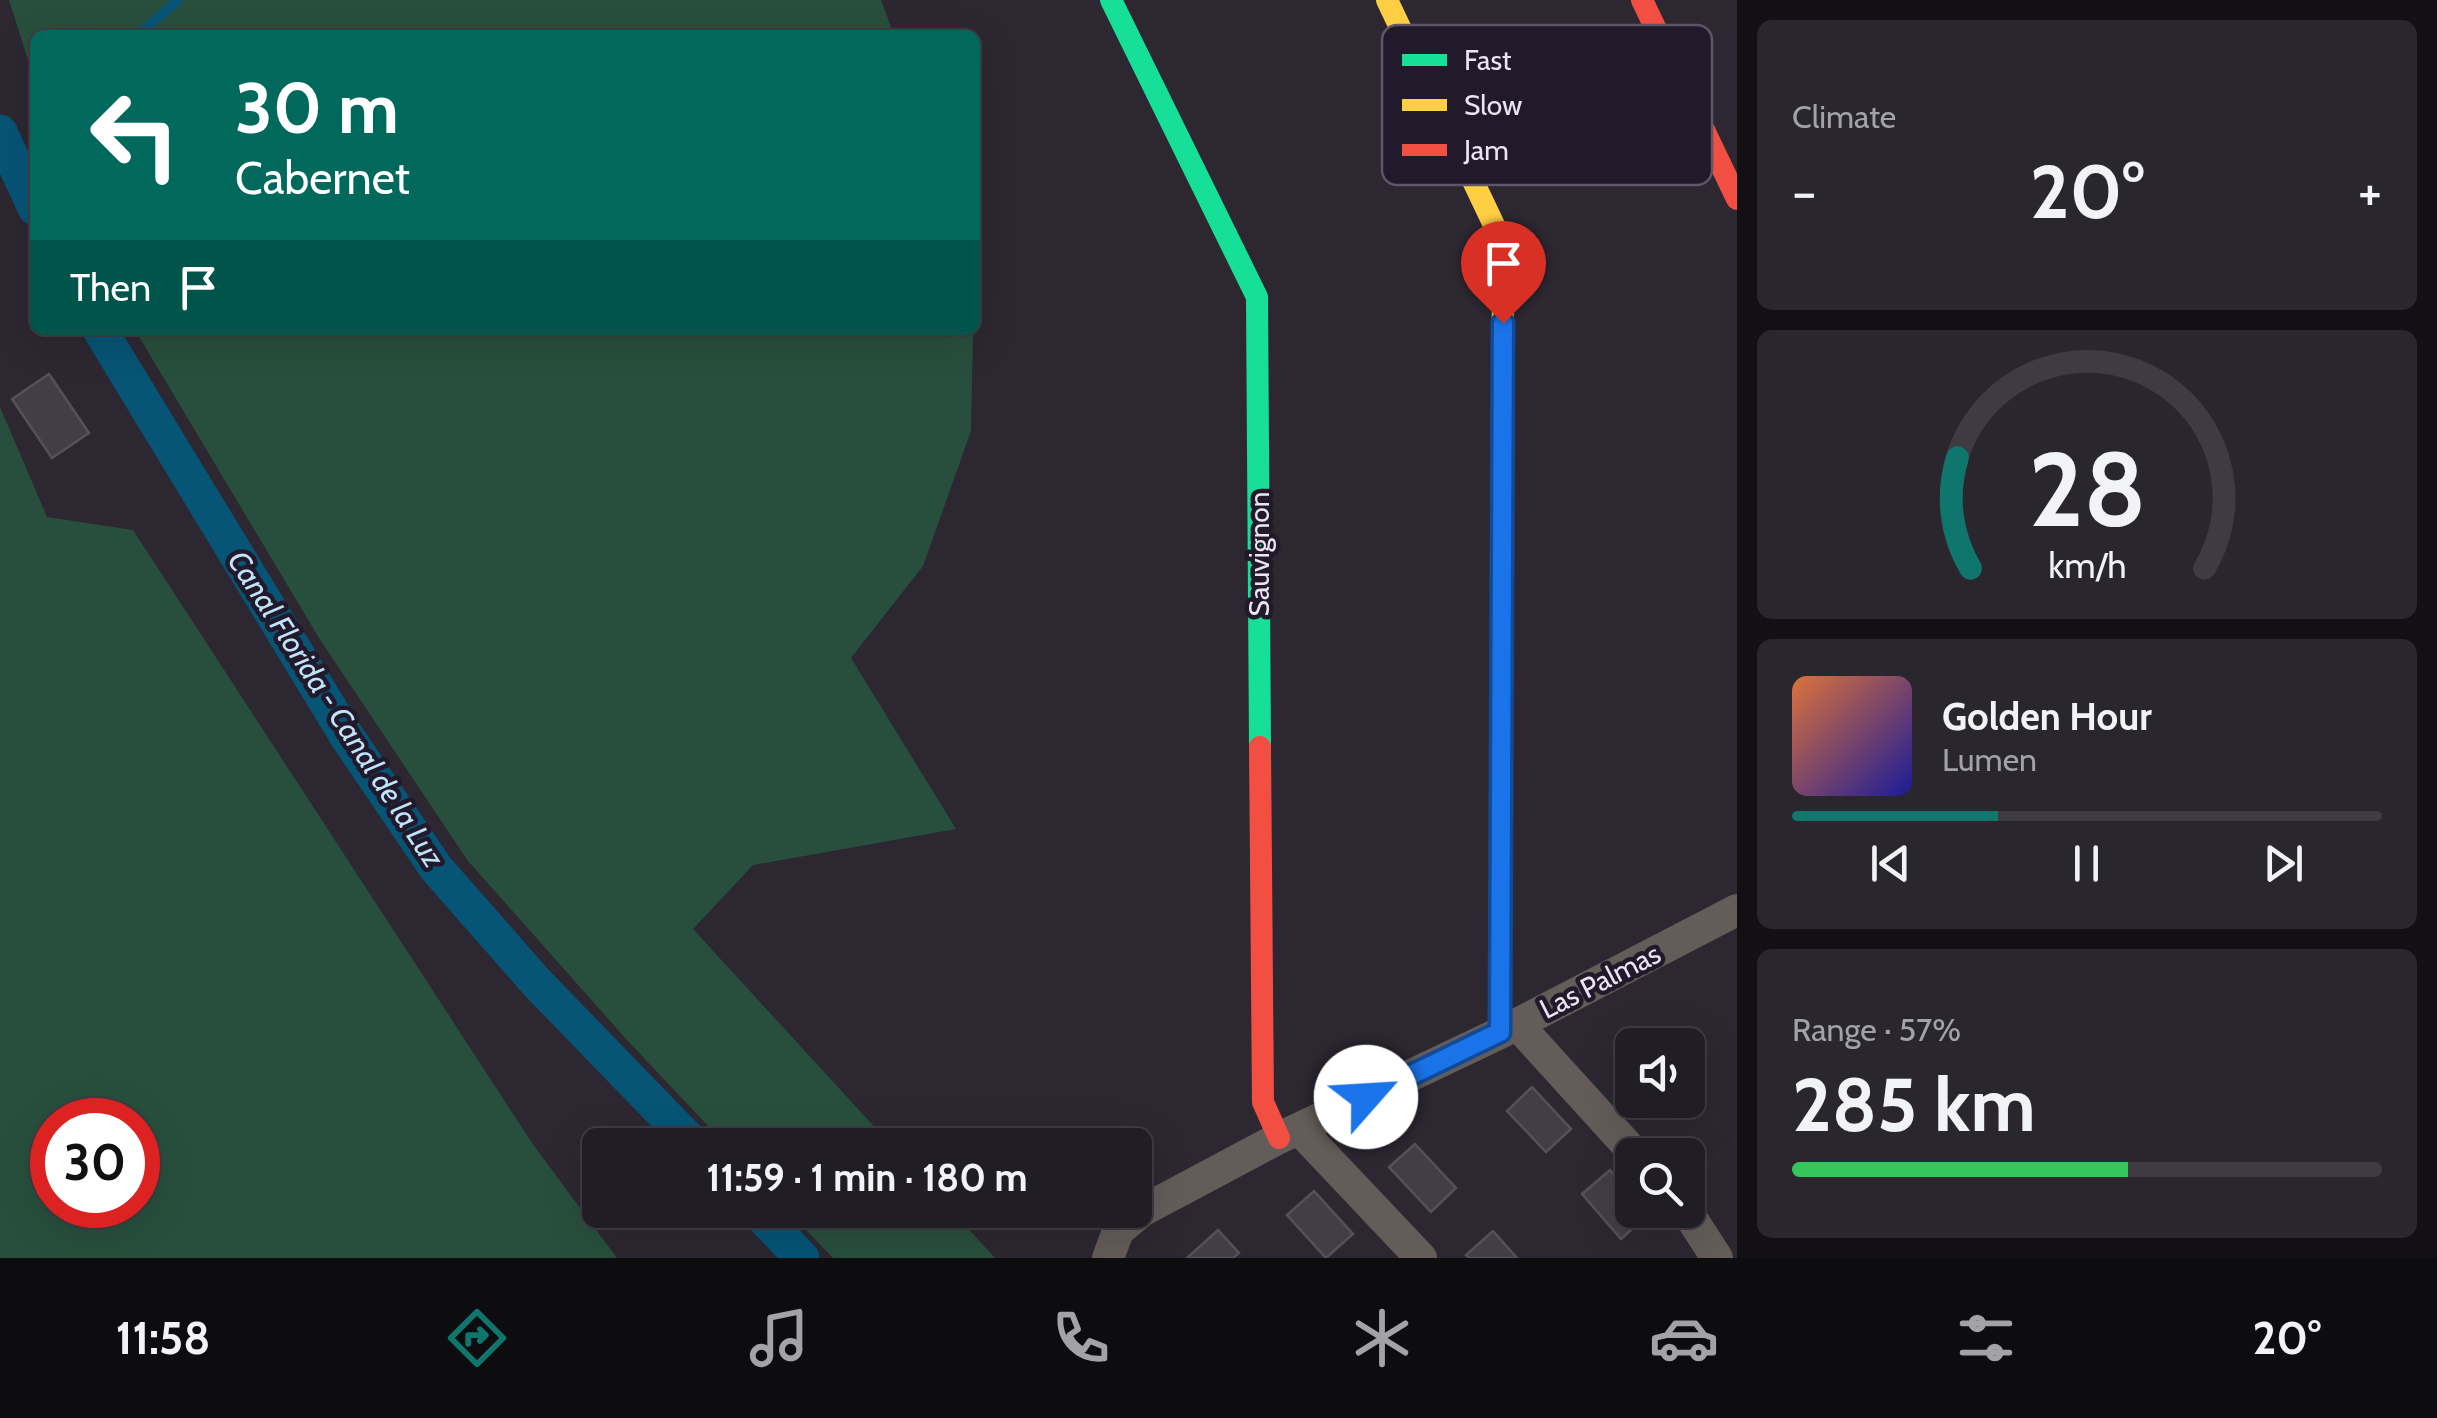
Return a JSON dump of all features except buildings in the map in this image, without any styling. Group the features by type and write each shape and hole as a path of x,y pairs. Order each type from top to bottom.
{"street":[{"name":"Sauvignon","path":"1111,0 1257,296 1262,1102 1289,1134 1421,1258"},
{"path":"1387,0 1399,25"},
{"path":"1642,0 1654,25"},
{"path":"1712,147 1737,199"},
{"path":"1475,185 1503,244 1509,1028 1619,1138"},
{"name":"Las Palmas","path":"1108,1258 1118,1231 1142,1211 1289,1134 1509,1028 1736,907"},
{"path":"1697,1228 1716,1258"}],"green space":[{"path":"9,0 881,0 892,30 30,30 30,66"},
{"path":"138,335 973,335 971,431 923,566 851,658 956,829 753,865 693,929 875,1128 710,1128 468,861 319,638"},
{"path":"0,407 47,517 133,530 532,1143 582,1211 582,1228 595,1228 617,1258 0,1258"},
{"path":"804,1228 968,1228 995,1258 833,1258"}],"waterway":[{"path":"144,30 178,0"},
{"path":"0,132 30,197"},
{"name":"Canal Florida - Canal de la Luz","path":"103,335 346,735 436,868 537,983 678,1128"},
{"name":"Canal Florida - Canal de la Luz","path":"773,1228 802,1258"}],"traffic: fast":[{"path":"1111,0 1257,297 1260,747"},
{"path":"1500,907 1502,513"}],"traffic: slow":[{"path":"1387,0 1399,25"},
{"path":"1475,185 1503,244 1502,513"}],"traffic: jam":[{"path":"1642,0 1654,25"},
{"path":"1712,147 1737,199"},
{"path":"1260,747 1263,1102 1279,1138"},
{"path":"1500,907 1500,1033"}],"route":[{"path":"1366,1097 1500,1032 1503,323"}]}
